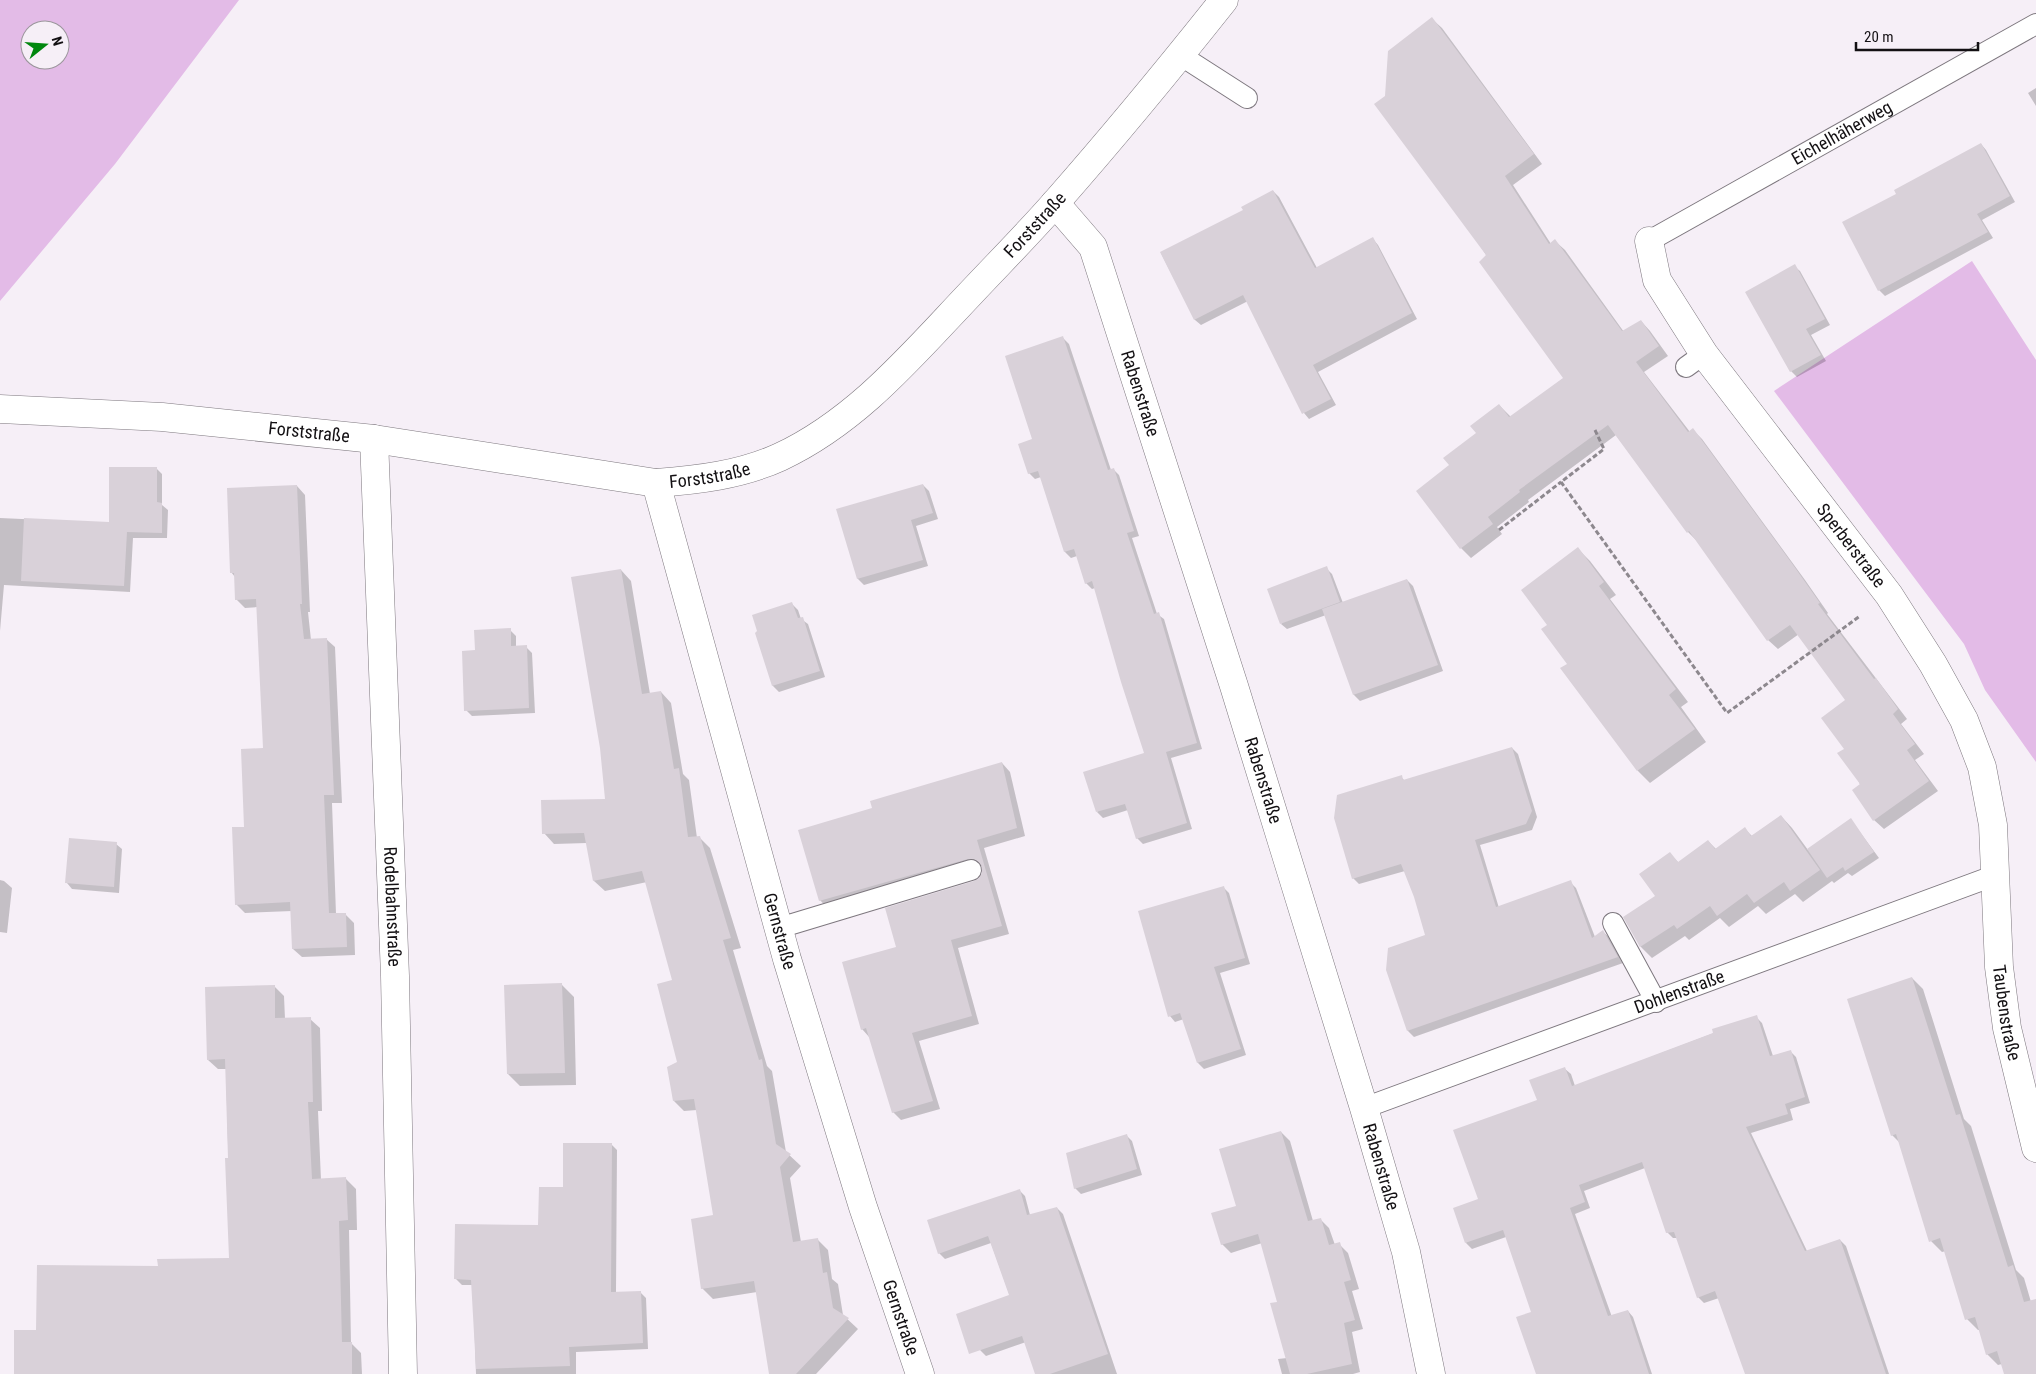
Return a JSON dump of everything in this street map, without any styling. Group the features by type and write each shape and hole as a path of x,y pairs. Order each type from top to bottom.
{"street":[{"name":"Forststraße","path":"0,410 162,417 374,439 656,484 698,480 744,469 779,457 853,412 889,379 1055,203 1224,0"},
{"name":"Rabenstraße","path":"1055,203 1093,247 1234,686 1364,1108 1406,1252 1431,1374"},
{"name":"Sperberstraße","path":"1649,241 1657,280 1695,360 1889,595 1933,664 1964,720 1982,767 1993,825 1996,875"},
{"name":"Rodelbahnstraße","path":"374,439 395,976 403,1374"},
{"name":"Gernstraße","path":"656,484 778,928 863,1208 920,1374"},
{"name":"Taubenstraße","path":"1996,875 1999,968 2007,1028 2036,1148"}],"lane":[{"name":"Eichelhäherweg","path":"1649,241 2036,24"},
{"path":"1180,55 1248,98"},
{"path":"778,928 971,870"},
{"name":"Dohlenstraße","path":"1364,1108 1656,1002 1996,875"},
{"path":"1613,923 1656,1002"}],"path":[{"path":"1499,530 1604,449 1595,430"},
{"path":"1561,482 1727,713 1889,595"}],"shaded area":[{"path":"0,0 239,0 115,164 0,301"},
{"path":"1972,261 2036,360 2036,762 1985,690 1964,644 1774,391"}],"building":[{"path":"1432,17 1534,154 1505,176 1549,244 1555,239 1622,331 1641,320 1659,346 1636,362 1688,432 1693,428 1796,569 1820,603 1818,604 1898,709 1893,714 1915,744 1907,750 1929,781 1873,821 1852,790 1860,784 1837,753 1844,749 1821,718 1845,700 1790,625 1767,641 1689,531 1687,533 1608,425 1519,490 1520,492 1488,517 1493,524 1460,549 1416,491 1449,465 1443,458 1476,433 1470,426 1499,404 1509,417 1563,378 1479,262 1486,255 1374,104 1385,96 1388,51"},
{"path":"1981,143 2010,196 1977,214 1988,232 1878,291 1842,222 1896,194 1894,190"},
{"path":"1273,190 1315,268 1373,237 1412,313 1313,365 1331,399 1302,414 1243,295 1194,320 1160,252 1243,210 1241,207"},
{"path":"1795,264 1825,319 1806,329 1821,355 1790,372 1745,292"},
{"path":"1063,336 1108,470 1114,468 1134,531 1127,533 1154,614 1159,612 1197,743 1166,752 1187,823 1136,839 1125,804 1096,812 1083,772 1144,753 1092,581 1085,584 1074,549 1064,552 1038,471 1028,474 1018,444 1032,439 1005,356"},
{"path":"109,467 157,467 157,502 162,503 162,533 127,532 124,586 21,581 24,518 109,522"},
{"path":"923,484 933,513 911,520 923,560 857,579 836,509"},
{"path":"297,485 302,604 300,604 304,639 327,638 334,795 324,795 329,913 346,913 347,947 292,949 290,902 235,905 232,827 244,827 241,749 263,748 256,599 235,600 234,573 230,573 227,488"},
{"path":"1578,547 1604,582 1599,586 1676,689 1669,695 1695,729 1637,771 1560,668 1567,664 1541,629 1547,625 1521,590"},
{"path":"1327,566 1340,602 1280,624 1267,589"},
{"path":"621,569 642,694 661,691 674,769 679,768 688,837 700,836 731,938 723,940 759,1060 762,1059 776,1144 791,1154 780,1167 793,1242 818,1238 823,1273 827,1272 833,1308 849,1318 796,1374 769,1374 754,1281 701,1289 691,1219 713,1215 694,1099 673,1101 667,1067 677,1062 657,984 672,980 642,871 593,881 584,833 542,834 541,800 605,799 600,748 571,577"},
{"path":"1407,579 1438,665 1353,695 1322,609"},
{"path":"792,602 798,618 803,617 820,671 772,686 755,633 757,631 752,615"},
{"path":"511,628 511,646 527,645 529,708 464,711 462,651 475,650 474,630"},
{"path":"1512,747 1532,811 1526,824 1475,840 1496,907 1571,880 1592,938 1603,930 1618,957 1407,1031 1386,970 1388,948 1425,935 1414,897 1401,864 1352,879 1334,818 1337,795 1402,775 1403,780"},
{"path":"1002,762 1017,828 977,840 1002,926 951,940 972,1016 912,1033 933,1101 892,1113 866,1028 861,1030 842,962 896,947 885,908 974,881 982,873 982,866 974,859 968,859 819,901 798,830 872,808 870,801"},
{"path":"1781,815 1820,870 1790,891 1784,882 1754,903 1747,894 1717,916 1710,906 1677,929 1674,925 1640,947 1623,917 1655,896 1639,874 1670,852 1678,862 1708,840 1715,849 1745,827 1751,836"},
{"path":"1851,818 1874,852 1845,871 1843,867 1827,878 1807,849"},
{"path":"69,838 117,842 114,887 65,883"},
{"path":"1224,886 1245,958 1214,967 1241,1049 1197,1063 1180,1013 1168,1017 1138,911"},
{"path":"1912,977 1956,1115 1960,1114 2008,1267 2013,1265 2024,1302 2036,1299 2036,1374 2004,1374 1997,1351 1986,1355 1975,1317 1965,1320 1940,1238 1929,1242 1896,1134 1891,1136 1847,999"},
{"path":"562,983 565,1073 507,1074 504,985"},
{"path":"275,985 275,1018 311,1017 313,1102 308,1102 312,1179 346,1177 348,1220 339,1221 342,1342 352,1342 352,1374 14,1374 14,1330 36,1330 37,1265 158,1266 157,1259 229,1258 225,1158 228,1158 225,1059 207,1060 205,987"},
{"path":"1757,1015 1770,1056 1791,1050 1805,1097 1785,1104 1788,1114 1746,1127 1805,1251 1840,1239 1886,1374 1745,1374 1715,1291 1697,1298 1674,1232 1666,1233 1642,1162 1579,1185 1585,1202 1570,1208 1608,1316 1628,1310 1649,1374 1536,1374 1516,1317 1531,1312 1503,1230 1465,1243 1453,1208 1478,1199 1453,1130 1537,1100 1529,1080 1565,1067 1572,1086 1713,1033 1712,1029"},
{"path":"1281,1131 1308,1221 1321,1218 1329,1245 1340,1242 1351,1280 1344,1282 1355,1320 1344,1323 1352,1364 1307,1374 1290,1374 1270,1303 1277,1302 1258,1234 1221,1245 1211,1213 1236,1206 1219,1149"},
{"path":"1127,1134 1137,1169 1074,1189 1066,1153"},
{"path":"563,1143 612,1143 611,1292 641,1291 643,1343 569,1347 570,1366 476,1369 471,1280 454,1279 455,1224 538,1225 539,1187 563,1187"},
{"path":"1020,1189 1027,1215 1057,1207 1108,1354 1050,1374 1035,1374 1022,1336 969,1354 956,1314 1009,1295 988,1236 938,1254 927,1220"}]}
